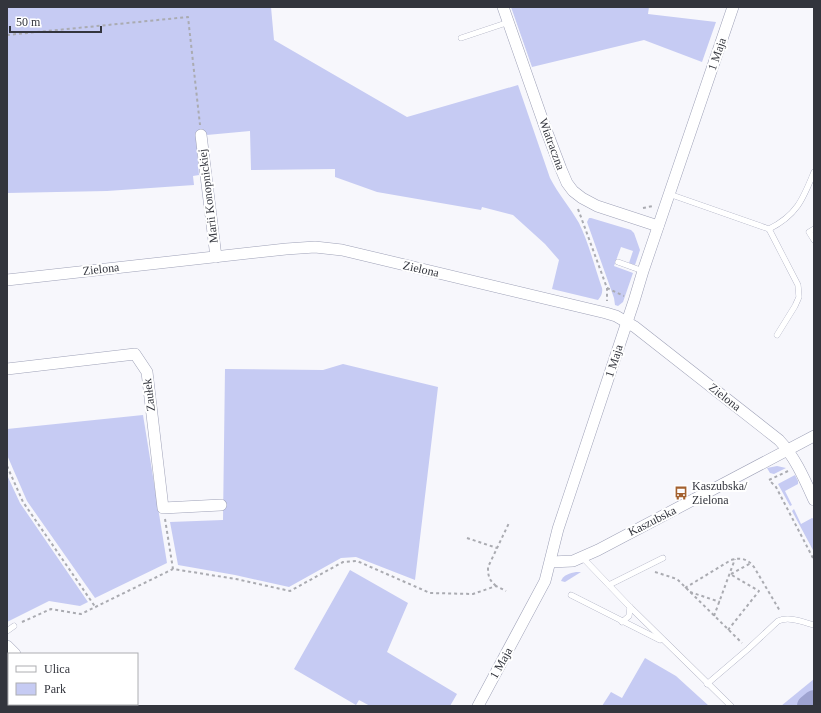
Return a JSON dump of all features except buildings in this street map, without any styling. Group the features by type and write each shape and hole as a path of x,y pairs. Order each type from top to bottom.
{"street":[{"name":"Wiatraczna","path":"503,7 567,183 573,191 582,198 597,206 658,226"},
{"name":"1 Maja","path":"478,706 540,592 551,562 558,529 658,226 733,7"},
{"name":"Marii Konopnickiej","path":"201,135 216,256"},
{"name":"Zielona","path":"7,280 216,256 302,248 323,248 342,250 606,313 627,322 648,337 774,436 788,450 798,466 814,500"},
{"name":"Zaułek","path":"7,369 135,354 147,372 163,508"},
{"name":"Kaszubska","path":"551,562 573,561 582,557 814,436"},
{"path":"163,508 221,505"}],"lane":[{"path":"461,38 509,22"},
{"path":"769,229 779,224 797,207 805,194 814,172"},
{"path":"669,194 769,229 798,285 798,297 795,306 777,335"},
{"path":"814,229 809,232 814,240"},
{"path":"618,262 643,271"},
{"path":"582,557 664,642 731,706"},
{"path":"609,585 662,558"},
{"path":"571,595 664,642"},
{"path":"622,622 629,616 630,607"},
{"path":"707,684 778,621 784,619 814,625"},
{"path":"7,631 14,626"}],"path":[{"path":"7,36 188,17 201,135"},
{"path":"577,208 607,288 608,306"},
{"path":"607,288 627,298"},
{"path":"7,466 23,502 96,608"},
{"path":"790,470 769,480 776,487 814,560"},
{"path":"163,508 173,569"},
{"path":"506,591 496,586 490,580 488,567 509,523"},
{"path":"467,538 497,548"},
{"path":"685,588 735,559 744,558 751,563 784,619"},
{"path":"714,616 735,559"},
{"path":"14,626 51,609 81,614 96,608 173,569 236,579 290,591 343,562 356,561 430,593 473,594 496,586"},
{"path":"730,574 751,563"},
{"path":"644,567 677,580 748,649"},
{"path":"728,630 759,591 730,574"},
{"path":"689,592 720,602"}],"green space":[{"path":"7,7 271,7 274,40 407,117 518,85 550,178 579,223 585,238 602,288 601,296 598,300 552,289 559,260 545,244 513,215 482,207 481,210 377,192 335,177 335,169 251,170 250,131 196,136 199,175 193,176 194,185 107,191 7,193"},
{"path":"511,7 649,7 648,14 716,22 702,62 644,40 532,67"},
{"path":"589,218 631,230 634,233 640,250 635,265 629,263 633,251 621,247 614,266 633,273 623,302 618,306 615,305 614,298 587,222"},
{"path":"343,364 438,387 415,580 356,557 341,558 289,587 235,575 178,565 170,522 223,520 225,369 323,370"},
{"path":"143,415 167,563 95,598 27,501 7,455 7,429"},
{"path":"777,466 786,468 774,474 770,473 767,468"},
{"path":"7,475 20,503 88,602 80,606 49,601 7,622"},
{"path":"795,475 798,484 785,491 792,505 790,506 778,484"},
{"path":"794,509 801,524 812,518 814,519 814,552 792,511"},
{"path":"350,570 408,603 387,652 457,694 450,706 370,706 359,700 356,705 294,669"},
{"path":"576,572 581,572 565,582 561,581 565,576"},
{"path":"645,658 676,676 709,706 602,706 611,692 622,698"},
{"path":"814,679 814,696 802,706 781,706"}],"waterway":[{"path":"808,706 814,701"}],"place":[{"name":"Kaszubska/ Zielona","path":"681,493"}]}
